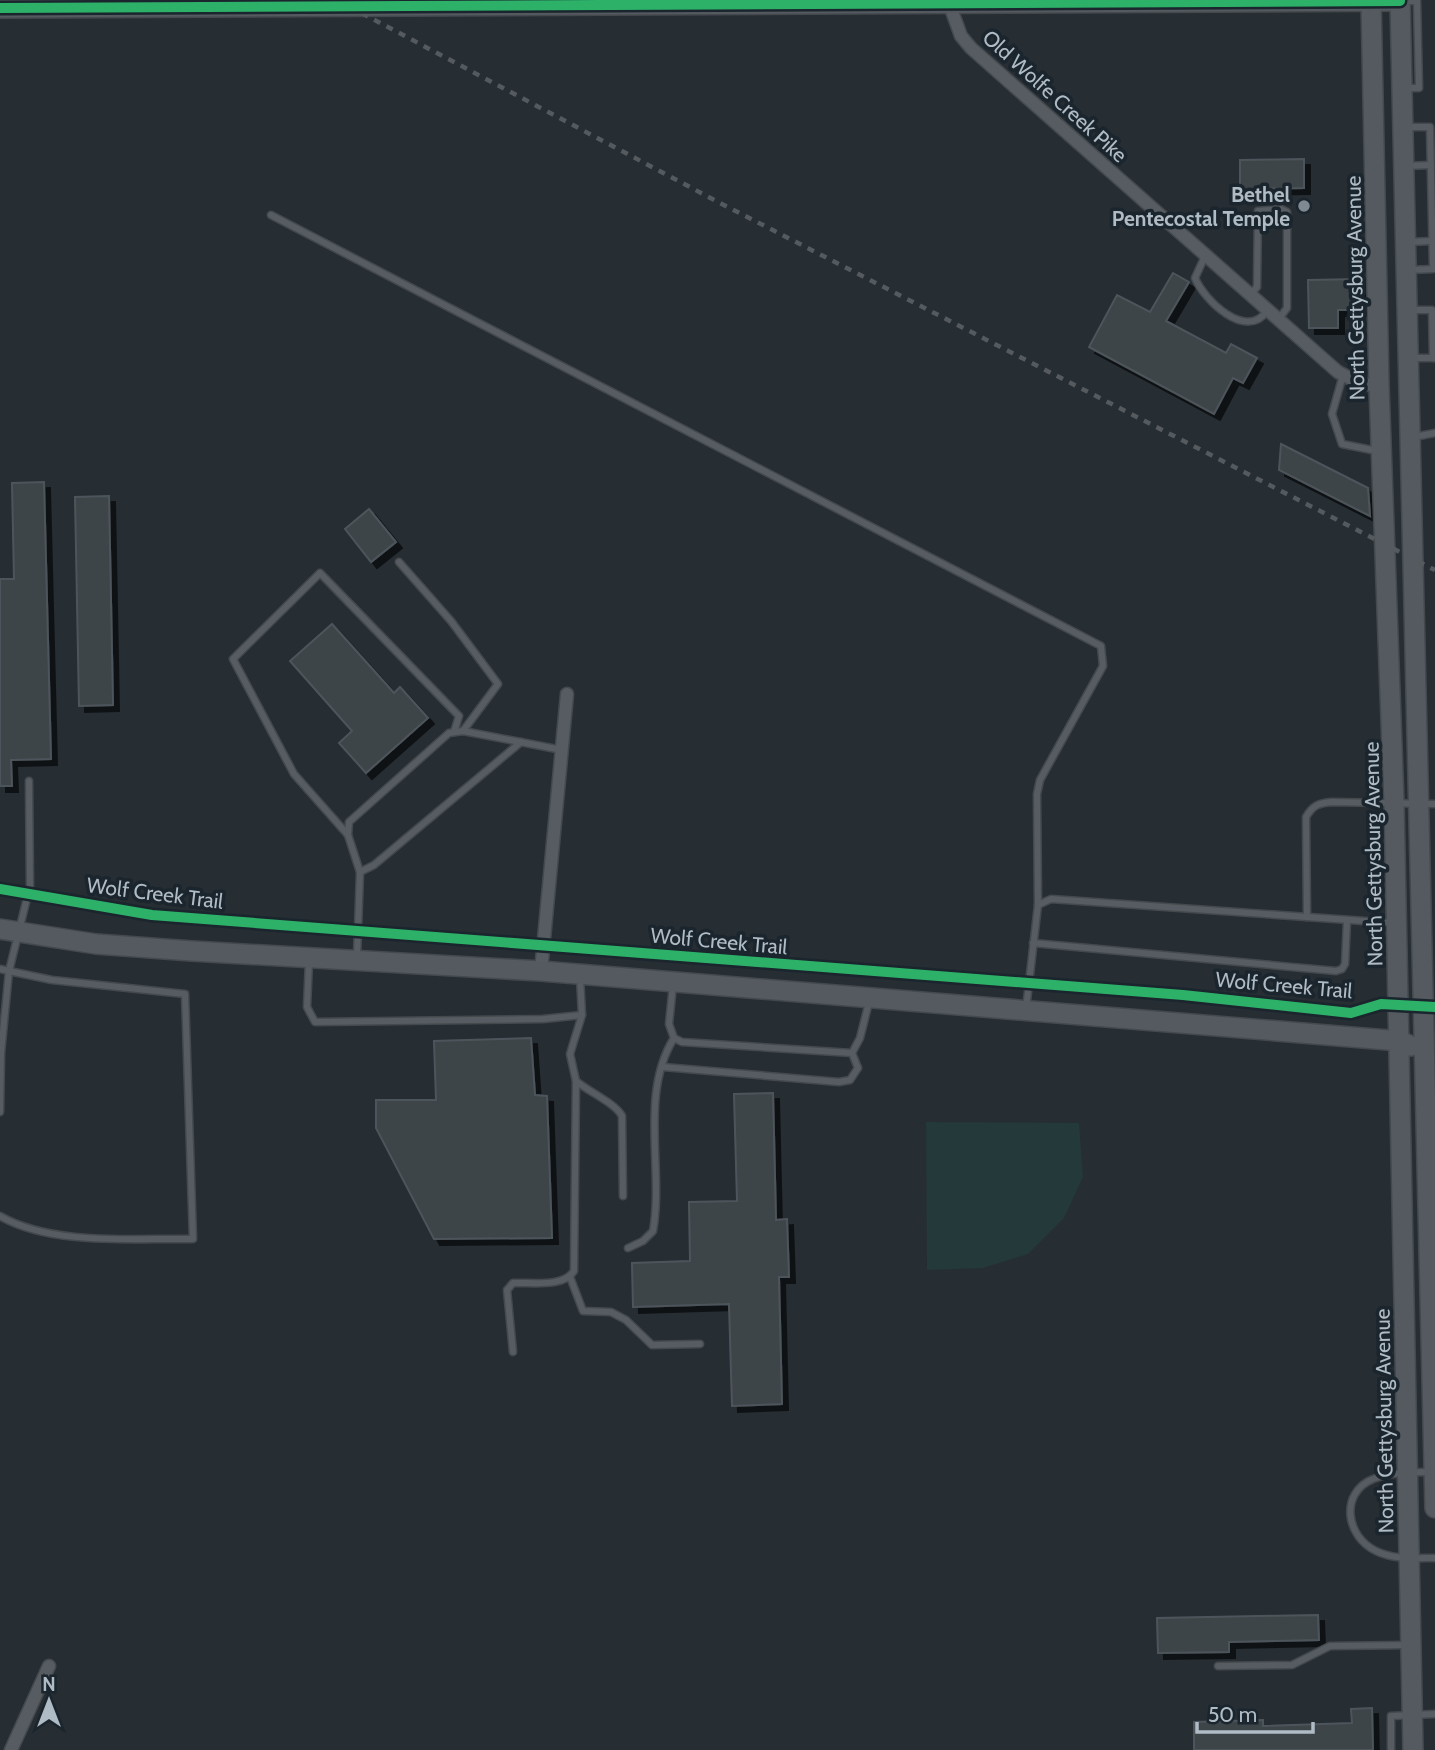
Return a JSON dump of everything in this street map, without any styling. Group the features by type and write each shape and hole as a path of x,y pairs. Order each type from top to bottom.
{"main road":[{"name":"North Gettysburg Avenue","path":"1371,1 1379,387 1400,1041 1413,1750"},
{"path":"0,8 1400,1 1409,51 1402,88 1407,358 1427,805 1435,1508"},
{"path":"9,931 96,944 541,971 870,1000 1400,1041 1431,1053"},
{"path":"1400,1041 1430,1027"}],"street":[{"name":"Old Wolfe Creek Pike","path":"949,3 961,36 971,48 1267,311 1343,375 1379,387"},
{"path":"541,971 567,694"},
{"path":"10,1750 49,1666"}],"lane":[{"path":"1402,127 1433,126 1433,270 1405,270"},
{"path":"1403,166 1431,165"},
{"path":"1250,295 1257,287 1258,211 1281,209 1287,212 1287,308 1278,320"},
{"path":"271,215 1101,646 1103,666 1040,780 1037,793 1038,905 1026,1011"},
{"path":"1405,242 1433,241"},
{"path":"1205,256 1195,278 1202,295 1240,320 1250,322 1262,318 1267,311"},
{"path":"1406,310 1432,310 1434,358 1407,358"},
{"path":"1343,375 1332,414 1342,444 1382,452"},
{"path":"1409,439 1435,433"},
{"path":"399,562 451,621 498,684 463,731"},
{"path":"348,835 294,774 233,659 320,573 459,716 454,732"},
{"path":"357,961 360,872 348,835 349,822 449,733 463,731 562,750"},
{"path":"360,872 374,865 522,742"},
{"path":"0,1112 9,931 30,886 29,782"},
{"path":"1307,917 1306,817 1311,808 1320,803 1427,805"},
{"path":"1038,905 1052,899 1397,923"},
{"path":"1033,943 1336,971 1345,964 1347,920"},
{"path":"310,958 307,1007 315,1022 543,1019 582,1015"},
{"path":"0,969 52,980 185,994 193,1239 53,1235 28,1229 0,1216"},
{"path":"513,1352 507,1290 513,1283 561,1281 570,1277 574,1271 576,1081 570,1054 582,1015 580,975"},
{"path":"673,983 669,1024 674,1038 682,1042 852,1053"},
{"path":"663,1067 839,1082 850,1080 858,1068 852,1053 860,1038 870,1000"},
{"path":"628,1248 643,1241 653,1231 657,1084 667,1050 674,1038"},
{"path":"576,1081 594,1096 617,1106 622,1116 623,1196"},
{"path":"570,1277 583,1311 611,1312 626,1320 652,1345 700,1344"},
{"path":"1434,1472 1408,1472 1370,1480 1351,1500 1350,1512 1355,1534 1364,1545 1387,1556 1435,1558"},
{"path":"1218,1665 1292,1665 1330,1646 1411,1645"},
{"path":"1391,1750 1391,1716 1435,1714"}],"green space":[{"path":"926,1122 1079,1123 1083,1177 1064,1218 1028,1254 983,1268 927,1270"}],"building":[{"path":"1304,159 1304,188 1240,189 1240,160"},
{"path":"1173,273 1189,282 1166,321 1226,353 1231,344 1257,358 1243,383 1233,378 1214,414 1089,347 1117,295 1150,312"},
{"path":"1361,279 1362,310 1338,310 1338,328 1309,328 1308,280"},
{"path":"1281,444 1368,488 1370,516 1279,470"},
{"path":"44,482 51,759 11,760 12,786 0,786 0,579 14,579 12,483"},
{"path":"109,496 113,705 79,706 75,497"},
{"path":"369,509 396,542 371,562 345,529"},
{"path":"332,624 394,693 400,687 428,718 366,773 339,743 352,731 290,661"},
{"path":"531,1038 535,1095 547,1096 552,1238 434,1239 376,1128 376,1100 436,1100 434,1041"},
{"path":"773,1093 776,1220 787,1219 789,1277 779,1277 782,1404 732,1406 729,1304 633,1307 632,1263 690,1261 689,1202 737,1201 734,1094"},
{"path":"1318,1615 1319,1640 1229,1642 1229,1652 1158,1653 1157,1618"},
{"path":"1372,1708 1373,1750 1194,1750 1194,1722 1263,1720 1263,1726 1352,1723 1351,1709"}],"railway":[{"path":"337,0 720,203 1435,570"}],"cycle path":[{"path":"0,8 1400,1"},
{"name":"Wolf Creek Trail","path":"0,889 152,915 1183,995 1351,1013 1381,1004 1435,1007"}],"place":[{"name":"Bethel Pentecostal Temple","path":"1304,206"}]}
